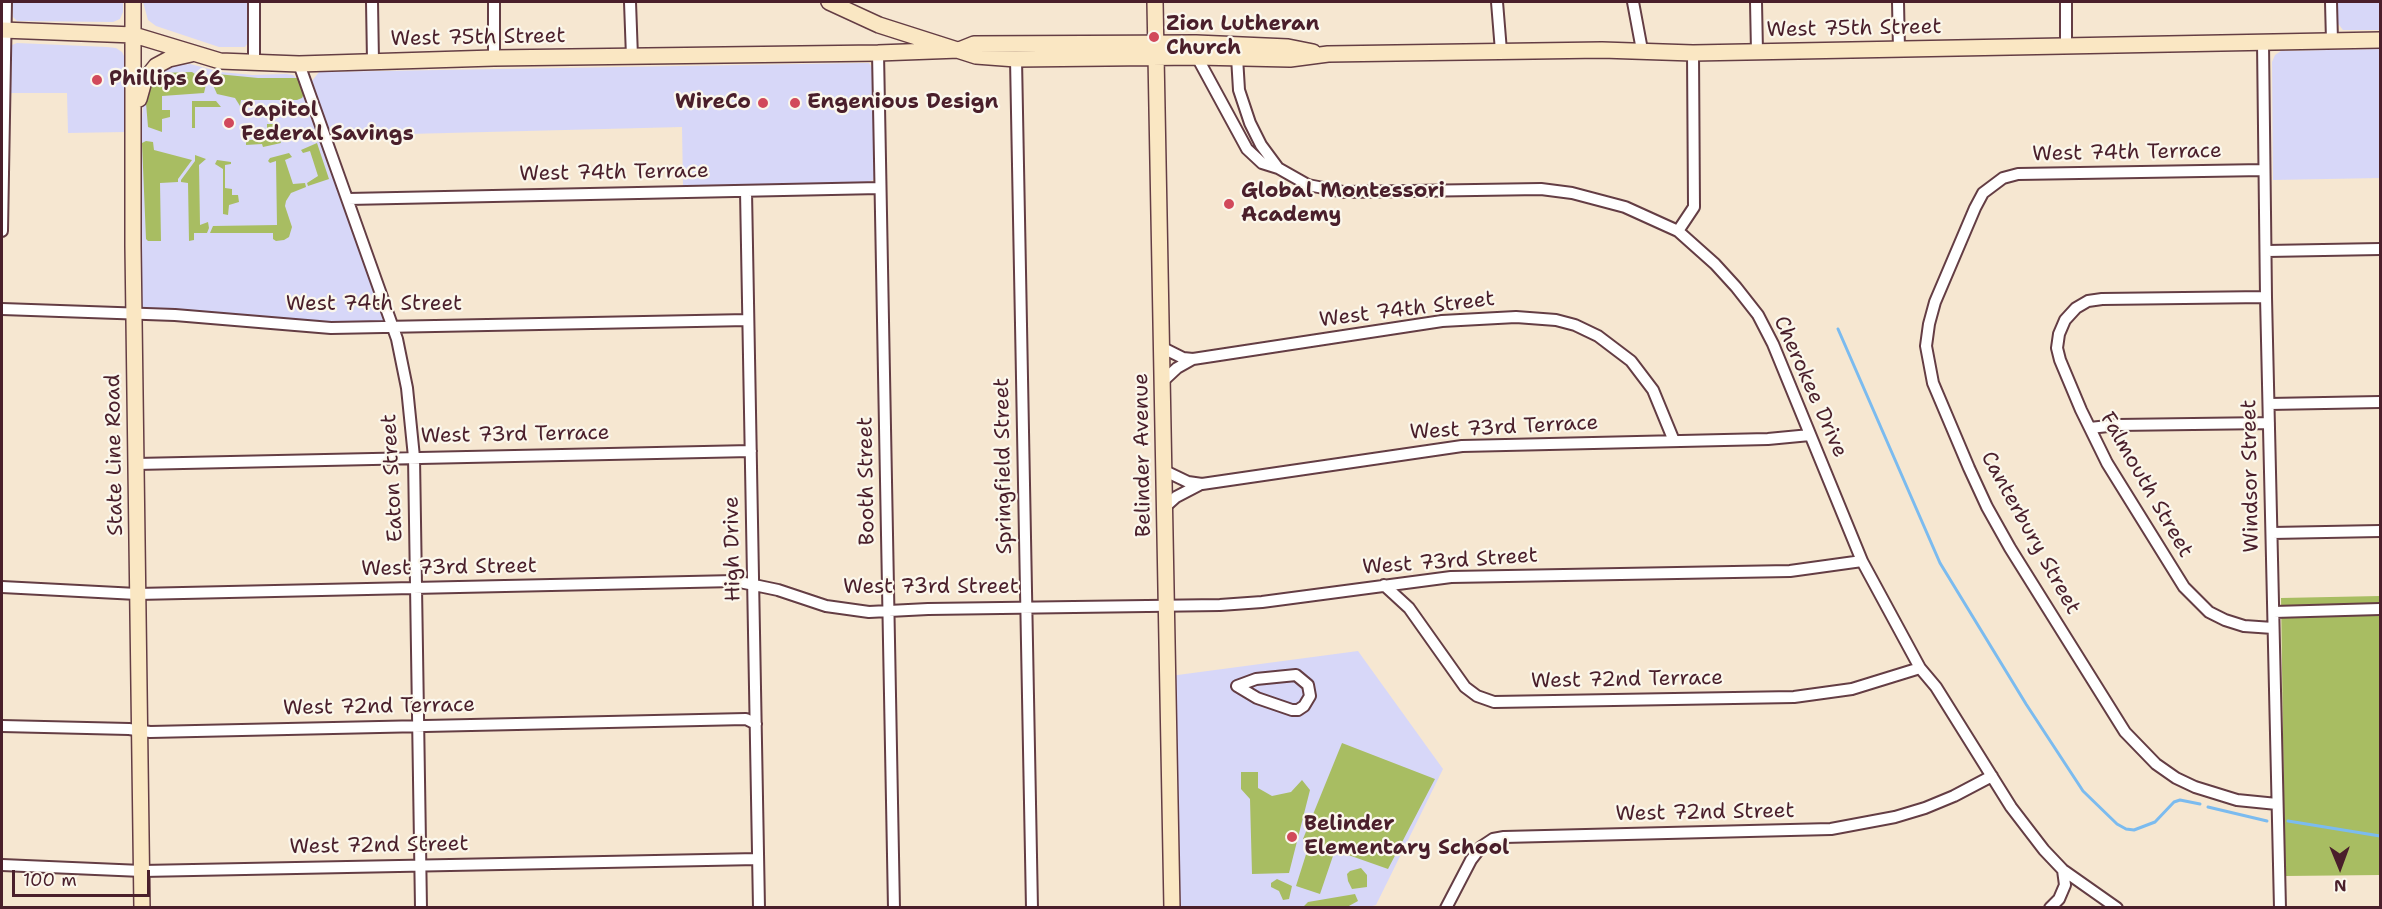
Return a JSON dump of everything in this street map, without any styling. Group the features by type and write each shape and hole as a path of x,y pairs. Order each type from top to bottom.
{"main road":[{"name":"State Line Road","path":"133,2 134,315 142,908"},
{"path":"838,3 879,25 959,50"},
{"name":"Belinder Avenue","path":"1158,4 1156,50 1173,908"},
{"name":"West 75th Street","path":"4,30 134,35 220,61 299,64 495,58 878,53 959,50 975,45 1156,50 1197,57 1290,59 1328,54 1642,50 1693,53 2380,40"},
{"name":"West 75th Street","path":"959,50 976,56 1016,59 1156,50 1288,47 1328,54"},
{"path":"135,110 144,81 152,70 169,59 192,54"}],"street":[{"path":"2,231 6,2"},
{"path":"254,2 254,63"},
{"path":"372,2 373,61"},
{"path":"494,2 495,58"},
{"path":"630,2 632,57"},
{"path":"1497,2 1501,51"},
{"path":"1633,2 1642,50"},
{"path":"1756,2 1757,52"},
{"path":"1898,2 1899,50"},
{"path":"2066,2 2066,46"},
{"path":"2331,2 2332,41"},
{"name":"Windsor Street","path":"2263,43 2266,297 2280,908"},
{"name":"Booth Street","path":"878,53 894,908"},
{"path":"1678,231 1694,207 1693,53"},
{"name":"Cherokee Drive","path":"1197,57 1239,137 1248,149 1262,163 1278,168 1308,185 1336,191 1542,189 1572,193 1624,207 1678,231 1722,271 1758,315 1781,360 1862,561 1920,668 1936,687 2021,821 2063,870 2117,908"},
{"name":"Cherokee Drive","path":"1237,57 1239,90 1250,123 1255,135 1278,168"},
{"name":"Springfield Street","path":"1016,59 1032,908"},
{"name":"Eaton Street","path":"299,64 392,327 407,388 414,457 421,908"},
{"name":"West 74th Terrace","path":"1993,184 2018,174 2265,170"},
{"name":"Canterbury Street","path":"1993,184 1983,193 1974,208 1935,302 1927,335 1928,363 1933,383 1969,468 2010,548 2125,732 2143,752 2176,778 2195,787 2237,800 2277,804"},
{"name":"West 74th Terrace","path":"348,199 880,188"},
{"name":"High Drive","path":"746,191 759,908"},
{"path":"2267,251 2380,249"},
{"name":"Falmouth Street","path":"2266,297 2088,301 2076,308 2062,327 2057,348 2060,360 2090,428 2127,498 2184,587 2196,602 2209,612 2235,624 2273,628"},
{"name":"West 74th Street","path":"2,309 203,317 331,328 748,321"},
{"name":"West 74th Street","path":"1161,347 1183,358 1193,359 1442,321 1516,317 1556,320 1598,336 1631,361 1653,390 1674,441"},
{"name":"West 74th Street","path":"1162,381 1177,368 1193,359"},
{"path":"2269,404 2380,402"},
{"path":"2090,428 2117,425 2270,423"},
{"name":"West 73rd Terrace","path":"1165,471 1188,482 1202,484 1462,446 1810,435"},
{"name":"West 73rd Terrace","path":"136,464 751,451"},
{"name":"West 73rd Terrace","path":"1166,506 1176,497 1202,484"},
{"path":"2272,532 2380,531"},
{"name":"West 73rd Street","path":"2,587 137,594 735,581 845,610 888,611 1262,602 1451,577 1790,571 1862,561"},
{"name":"West 72nd Terrace","path":"1384,585 1409,608 1465,687 1477,696 1494,702 1794,697 1852,689 1920,668"},
{"path":"2274,612 2380,609"},
{"path":"1296,675 1308,685 1310,696 1304,706 1292,710 1257,698 1237,686 1256,679 1296,675"},
{"name":"West 72nd Terrace","path":"2,726 150,732 746,719 756,724"},
{"name":"West 72nd Street","path":"1446,908 1471,860 1481,847 1493,839 1831,829 1895,817 1925,808 1992,776"},
{"name":"West 72nd Street","path":"2,865 142,871 758,859"},
{"path":"2050,908 2059,899 2065,885 2063,870"}],"shaded area":[{"path":"12,2 123,2 123,12 120,19 113,22 17,21 13,17"},
{"path":"143,2 250,2 250,40 245,47 219,47 156,26 148,20"},
{"path":"2336,2 2380,2 2380,30 2343,30 2336,21"},
{"path":"17,43 107,47 116,48 122,52 125,58 126,132 68,133 67,93 11,93 12,45"},
{"path":"2380,49 2380,178 2273,180 2272,62 2275,55 2281,51"},
{"path":"869,63 873,69 875,173 873,180 867,182 683,186 682,127 330,136 312,81 319,72"},
{"path":"190,64 221,72 253,75 286,74 293,75 297,79 384,320 377,324 333,323 143,309 140,304 140,145 144,95 149,81 165,67"},
{"name":"Belinder Elementary School","path":"1358,651 1443,769 1376,905 1364,908 1175,907 1170,676"}],"green space":[{"path":"192,72 198,76 208,76 204,93 162,96 162,110 170,110 170,117 162,119 162,132 148,127 146,103 150,86 156,76 162,73"},
{"path":"217,74 258,78 298,78 304,94 297,100 241,100 240,106 235,98 217,94 213,85"},
{"path":"192,101 216,101 221,107 195,107 195,128 192,128"},
{"path":"267,124 274,124 281,143 263,147 262,144 246,145 246,140 267,139"},
{"path":"153,142 154,150 192,160 178,182 160,183 161,241 146,239 142,143"},
{"path":"317,143 329,179 308,186 307,183 318,176 310,151 303,153 301,150"},
{"path":"289,153 292,157 285,160 293,184 305,183 306,187 291,193 286,201 285,206 292,227 289,237 276,241 273,239 273,233 210,233 213,226 277,225 276,161 270,163 268,161 270,158"},
{"path":"195,155 206,159 199,165 200,225 208,222 209,228 207,233 194,233 194,240 189,241 188,183 181,182 181,180 195,161"},
{"path":"217,160 231,162 225,165 225,188 232,189 232,195 238,195 239,202 229,205 228,215 223,214 223,169 215,164"},
{"path":"2380,596 2380,875 2285,876 2281,598"},
{"path":"1342,743 1435,779 1388,869 1303,839"},
{"path":"1241,772 1258,772 1258,788 1272,796 1291,792 1302,780 1310,790 1289,873 1252,874 1250,799 1241,789"},
{"path":"1309,845 1334,853 1320,894 1296,886"},
{"path":"1361,868 1367,875 1367,887 1352,889 1347,874"},
{"path":"1277,879 1292,886 1289,899 1283,900 1279,891 1271,887 1271,883"},
{"path":"1355,894 1358,901 1347,907 1303,907 1308,902"}],"waterway":[{"path":"1838,329 1940,563 2026,704 2083,791 2117,824 2134,830 2155,822 2174,802 2180,800 2200,804"},
{"path":"2208,807 2267,821"},
{"path":"2288,821 2380,836"}],"place":[{"name":"Zion Lutheran Church","path":"1154,37"},
{"name":"Phillips 66","path":"97,80"},
{"name":"WireCo","path":"763,103"},
{"name":"Engenious Design","path":"795,103"},
{"name":"Capitol Federal Savings","path":"229,123"},
{"name":"Global Montessori Academy","path":"1229,204"},
{"name":"Belinder Elementary School","path":"1292,837"}]}
